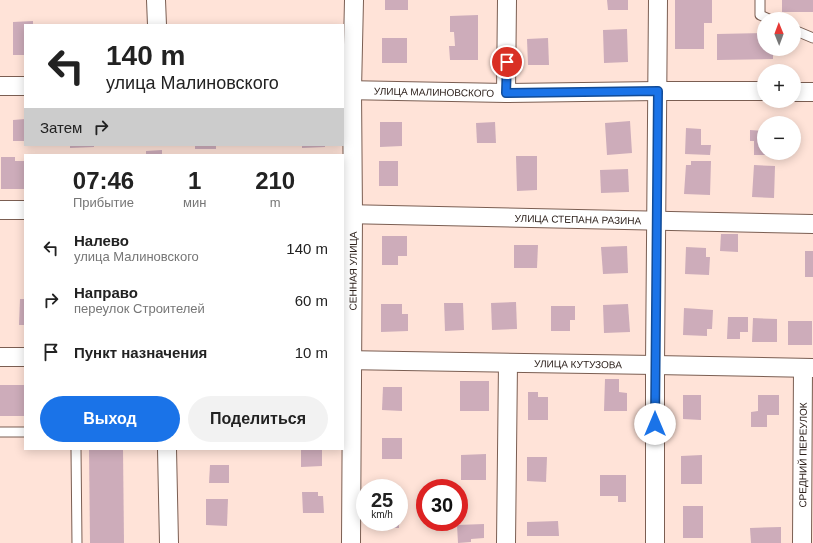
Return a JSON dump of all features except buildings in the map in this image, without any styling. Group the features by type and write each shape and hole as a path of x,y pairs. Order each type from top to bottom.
{"street":[{"path":"156,0 157,24"},
{"name":"СЕННАЯ УЛИЦА","path":"351,543 347,360 348,90 354,0"},
{"path":"506,93 507,0"},
{"path":"655,543 658,0"},
{"path":"0,86 24,86"},
{"name":"УЛИЦА МАЛИНОВСКОГО","path":"348,90 506,93 658,91 757,92"},
{"path":"801,92 813,92"},
{"path":"0,210 24,210"},
{"name":"УЛИЦА СТЕПАНА РАЗИНА","path":"348,214 813,224"},
{"path":"0,357 24,357"},
{"name":"УЛИЦА КУТУЗОВА","path":"347,360 808,368"},
{"path":"506,543 508,363"},
{"name":"СРЕДНИЙ ПЕРЕУЛОК","path":"802,543 808,368"},
{"path":"166,450 169,543"}],"lane":[{"path":"760,0 760,12"},
{"path":"801,33 813,38"},
{"path":"0,432 24,432"},
{"path":"76,450 77,543"}],"route":[{"path":"507,62 506,93 658,91 655,424"}]}
